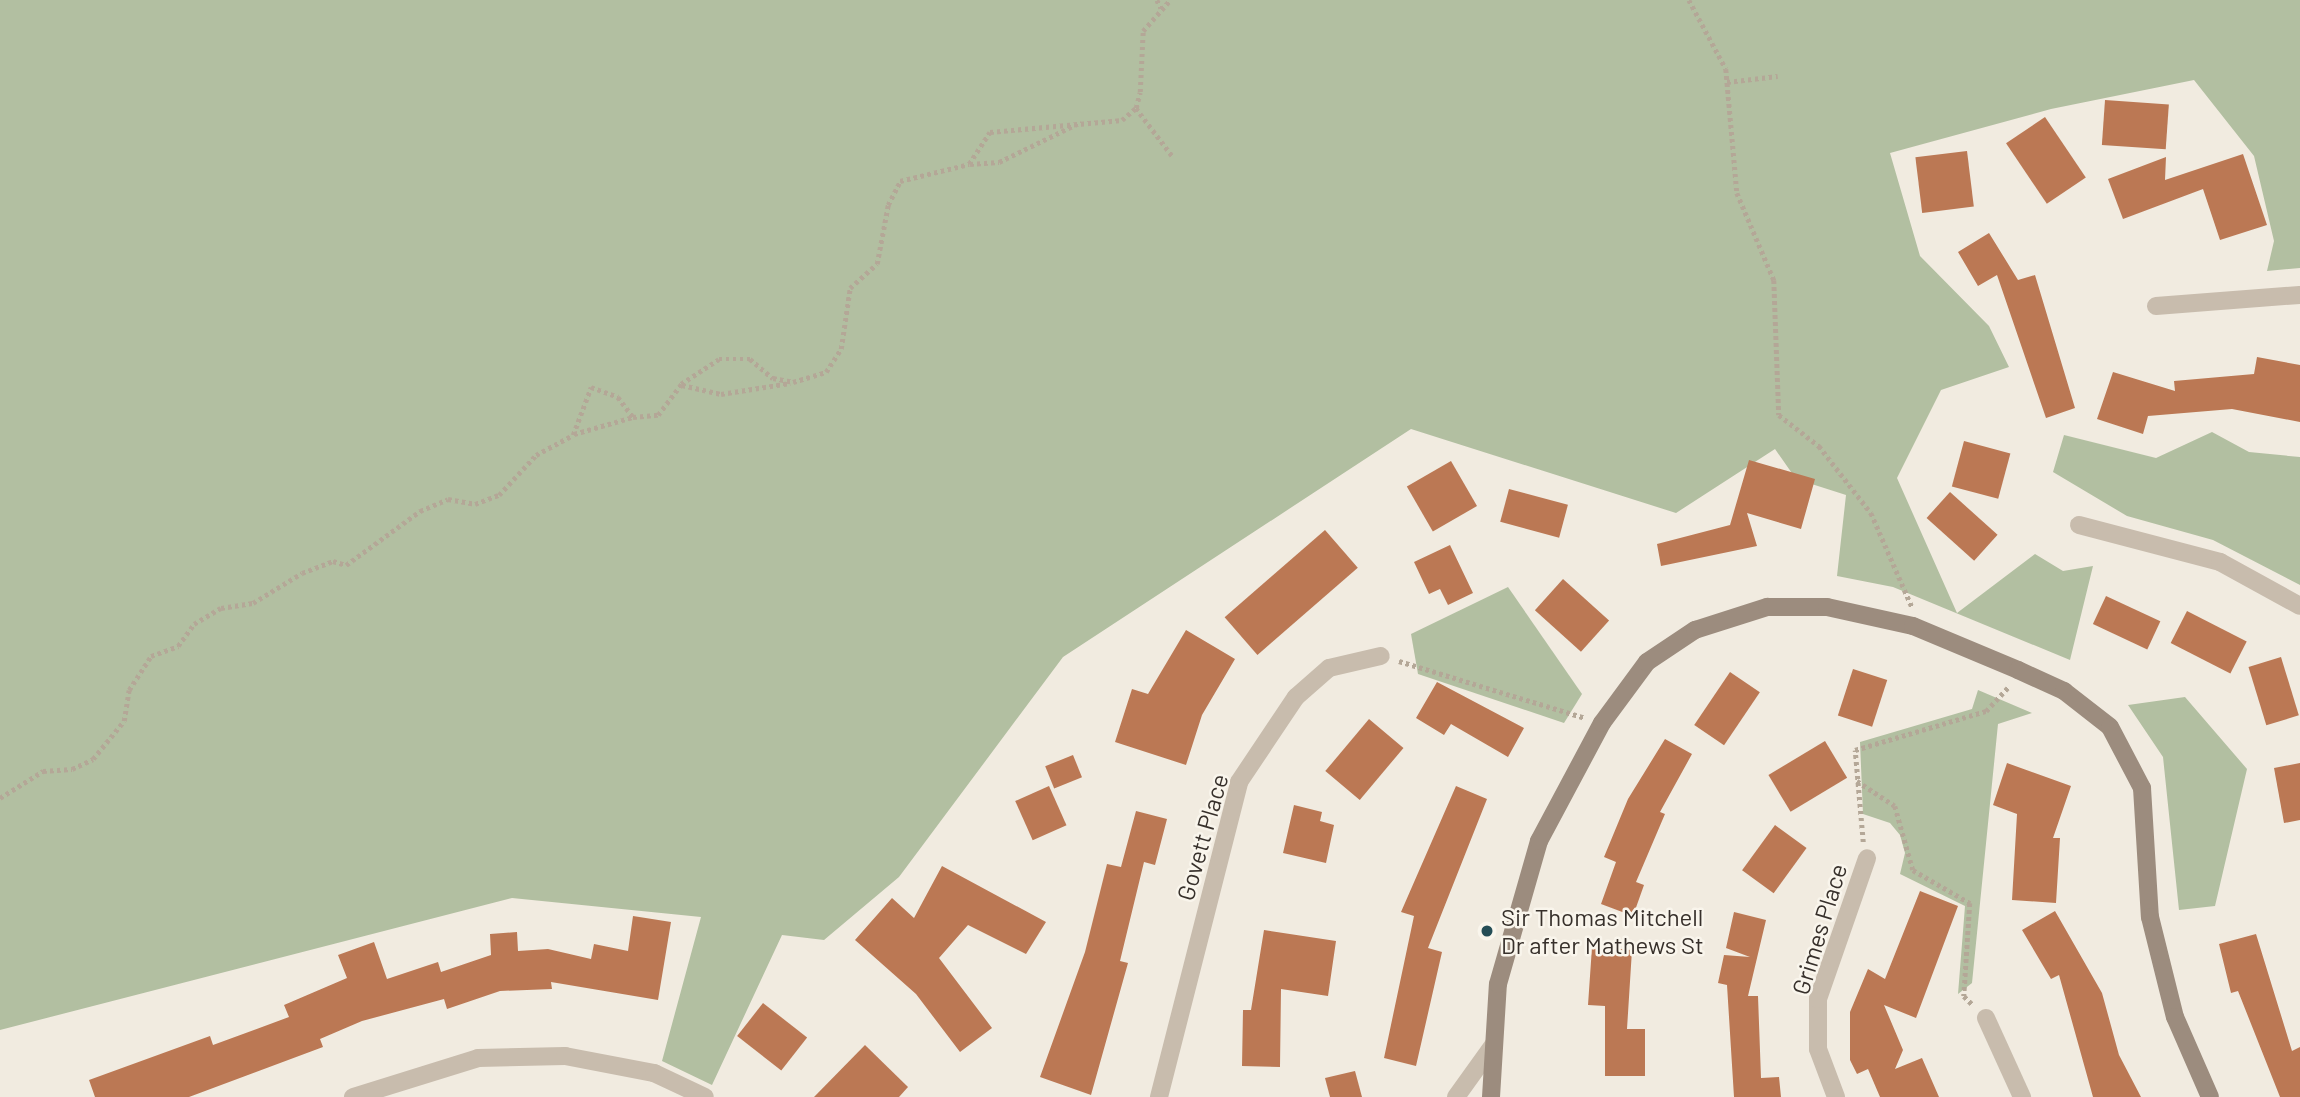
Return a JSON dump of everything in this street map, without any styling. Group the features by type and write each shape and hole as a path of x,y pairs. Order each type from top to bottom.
{"street":[{"path":"2156,306 2300,295"},
{"path":"2079,525 2220,562 2300,606"},
{"path":"1491,1097 1498,984 1539,841 1602,723 1647,662 1695,630 1755,611 1827,607 1913,626 2064,691 2117,738 2141,788 2150,917 2175,1017 2210,1097"},
{"name":"Govett Place","path":"1159,1097 1239,782 1296,697 1329,668 1381,656"},
{"name":"Grimes Place","path":"1836,1097 1818,1049 1818,999 1867,858"},
{"path":"1986,1018 2022,1097"},
{"path":"1456,1097 1494,1044"},
{"path":"353,1097 478,1058 565,1056 654,1073 705,1097"}],"path":[{"path":"1157,0 1161,8"},
{"path":"1170,0 1143,31 1136,108 1173,157"},
{"path":"1689,0 1726,69 1737,193 1774,280 1779,415 1819,446 1871,513 1902,573 1913,626"},
{"path":"1727,82 1777,76"},
{"path":"969,164 990,132 1084,121 1122,120 1136,108"},
{"path":"681,384 721,394 793,382 826,372 841,349 850,288 877,264 888,205 900,181 969,164 999,162 1084,121"},
{"path":"0,798 43,771 72,769 93,759 124,721 129,690 151,656 178,646 194,624 221,608 253,603 312,569 332,561 345,565 420,511 448,499 486,503 536,455 573,435 633,417 658,415 661,404 701,369 735,356 793,382"},
{"path":"573,435 591,387 618,397 633,417"},
{"path":"1381,656 1602,723"},
{"path":"1867,858 1855,750 1986,711 2004,696"},
{"path":"1857,781 1895,806 1913,870 1970,902 1964,996 1986,1018"}],"green space":[{"path":"0,0 2300,0 2300,268 2267,271 2274,241 2254,156 2194,80 2051,109 1890,153 1920,256 1989,326 2009,367 1941,390 1897,478 1957,613 2035,554 2063,571 2093,566 2070,660 1893,587 1837,576 1846,495 1796,479 1775,449 1676,513 1411,429 1063,657 899,877 824,940 782,935 712,1085 662,1061 701,917 512,898 0,1030"},
{"path":"2212,432 2249,452 2300,457 2300,585 2213,540 2127,516 2053,472 2064,435 2156,458"},
{"path":"1508,587 1582,694 1564,723 1418,674 1411,634"},
{"path":"1978,690 2032,713 1998,724 1972,983 1958,994 1965,906 1900,874 1905,853 1900,835 1890,823 1863,814 1860,742 1972,709"},
{"path":"2185,697 2247,769 2215,906 2179,910 2163,757 2128,705"}],"building":[{"path":"2105,100 2169,104 2166,149 2102,145"},
{"path":"2045,117 2086,178 2047,204 2006,143"},
{"path":"1967,151 1974,207 1922,213 1915,157"},
{"path":"2243,154 2267,225 2220,240 2203,189 2123,219 2108,179 2166,157 2165,180"},
{"path":"1989,233 2018,280 2035,275 2075,408 2046,418 1997,275 1978,286 1958,252"},
{"path":"2257,357 2300,365 2300,422 2232,409 2148,416 2143,434 2097,419 2113,372 2175,391 2174,381 2254,374"},
{"path":"1964,441 2010,453 1998,499 1952,486"},
{"path":"1749,460 1815,479 1801,529 1747,513 1757,546 1661,566 1657,544 1730,525"},
{"path":"1451,461 1477,506 1433,532 1407,486"},
{"path":"1509,489 1568,505 1559,538 1500,522"},
{"path":"1950,492 1998,535 1974,561 1927,518"},
{"path":"1325,530 1358,568 1257,655 1225,617"},
{"path":"1450,545 1473,593 1448,605 1440,589 1429,594 1414,562"},
{"path":"1563,579 1609,620 1581,652 1535,610"},
{"path":"2106,596 2160,621 2147,649 2093,624"},
{"path":"2187,611 2247,641 2230,673 2171,643"},
{"path":"1186,630 1235,659 1202,715 1186,765 1115,742 1132,689 1148,694"},
{"path":"2281,657 2299,715 2266,725 2248,667"},
{"path":"1853,669 1887,680 1872,727 1838,716"},
{"path":"1730,672 1760,692 1724,745 1694,725"},
{"path":"1437,682 1524,728 1508,757 1451,724 1444,735 1416,718"},
{"path":"1369,719 1403,748 1360,800 1325,771"},
{"path":"1665,739 1692,754 1660,812 1665,814 1636,882 1644,885 1633,916 1601,904 1616,862 1604,857 1628,799"},
{"path":"1825,741 1847,778 1791,812 1768,775"},
{"path":"1073,755 1082,777 1054,788 1045,766"},
{"path":"2007,763 2071,786 2053,838 2060,838 2056,903 2012,900 2017,814 1993,805"},
{"path":"2300,763 2300,820 2284,823 2274,768"},
{"path":"1049,786 1066,825 1033,840 1015,801"},
{"path":"1456,786 1487,799 1428,948 1442,952 1416,1066 1384,1058 1414,916 1401,912"},
{"path":"1294,805 1322,812 1320,821 1334,825 1326,863 1283,853"},
{"path":"1136,811 1167,819 1155,865 1144,862 1120,961 1128,963 1091,1095 1040,1077 1085,952 1107,864 1121,867"},
{"path":"1775,825 1807,848 1774,893 1742,870"},
{"path":"942,866 1046,922 1026,954 968,925 939,958 992,1028 960,1052 916,994 855,940 892,898 914,918"},
{"path":"1920,891 1958,906 1916,1018 1884,1005 1903,1050 1895,1069 1922,1058 1939,1097 1880,1097 1868,1069 1857,1074 1850,1060 1850,1012 1868,969 1885,979"},
{"path":"2055,911 2102,993 2119,1055 2141,1097 2093,1097 2059,975 2051,979 2022,930"},
{"path":"1734,912 1766,920 1748,996 1758,996 1761,1078 1779,1077 1781,1097 1734,1097 1727,985 1718,983 1724,955 1750,957 1726,948"},
{"path":"633,916 671,922 658,1000 551,982 552,989 500,991 447,1009 444,999 362,1021 320,1039 323,1047 189,1097 95,1097 89,1080 210,1036 213,1045 289,1017 284,1005 347,978 338,955 374,942 387,979 438,962 441,972 491,955 490,934 517,932 518,951 548,949 591,959 594,944 628,951"},
{"path":"1264,930 1336,941 1328,996 1281,989 1280,1067 1242,1066 1243,1010 1251,1010"},
{"path":"2256,934 2292,1051 2300,1047 2300,1097 2280,1097 2238,991 2231,993 2219,944"},
{"path":"1592,947 1632,950 1627,1029 1645,1029 1645,1076 1605,1076 1605,1006 1588,1005"},
{"path":"763,1003 807,1037 781,1071 737,1036"},
{"path":"865,1045 908,1087 899,1097 814,1097"},
{"path":"1355,1071 1362,1097 1330,1097 1325,1078"}],"place":[{"name":"Sir Thomas Mitchell Dr after Mathews St","path":"1487,931"}]}
